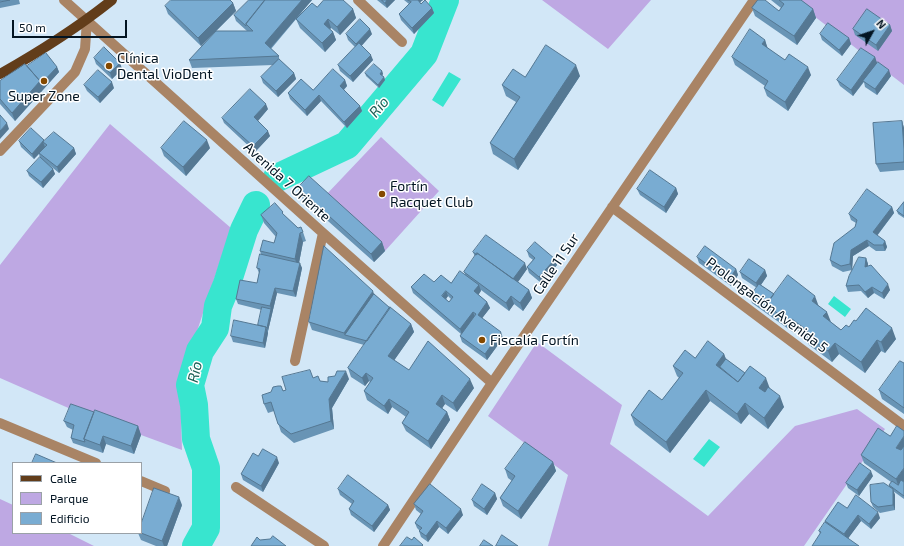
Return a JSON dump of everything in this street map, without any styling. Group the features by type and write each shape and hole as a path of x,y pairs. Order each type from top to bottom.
{"main road":[{"path":"0,74 33,55 87,20 112,0"}],"street":[{"name":"Avenida 7 Oriente","path":"64,0 87,20 99,33 492,383"},
{"path":"358,0 402,42"},
{"name":"Calle 11 Sur","path":"383,546 492,383 754,0"},
{"path":"0,151 75,72 85,49 87,20"},
{"name":"Prolongación Avenida 5","path":"612,207 904,426"},
{"path":"295,361 323,233"},
{"path":"0,423 94,462"},
{"path":"142,481 165,491"},
{"path":"236,487 324,546"}],"green space":[{"path":"542,0 651,0 608,49"},
{"path":"793,0 904,0 904,85"},
{"path":"110,124 231,228 180,383 182,450 73,410 0,378 0,265"},
{"name":"Fortín Racquet Club","path":"381,137 439,191 385,251 325,196"},
{"path":"537,342 622,405 610,444 708,516 795,426 857,409 885,429 804,546 548,546 568,475 488,416"},
{"path":"0,499 12,505 12,534 70,534 94,546 0,546"}],"shaded area":[{"path":"449,72 461,79 443,107 432,100"},
{"path":"834,296 851,309 845,317 828,304"},
{"path":"709,439 720,447 704,467 693,459"}],"building":[{"path":"171,0 230,0 233,3 198,38 165,6"},
{"path":"249,0 265,0 246,26 234,15"},
{"path":"265,0 302,0 265,43 279,56 189,60 216,31 253,31 246,24"},
{"path":"324,0 343,0 353,9 337,27 328,19 324,24 333,32 322,43 296,19 312,3 317,7"},
{"path":"408,0 418,0 421,4 425,0 432,8 412,28 399,14 411,2"},
{"path":"758,0 765,0 779,11 784,4 779,0 801,0 813,9 794,36 752,8"},
{"path":"867,9 890,25 876,45 853,29"},
{"path":"360,19 370,29 356,44 346,34"},
{"path":"828,23 849,38 839,50 820,34"},
{"path":"750,29 765,40 762,44 785,60 789,54 808,67 785,102 764,88 768,81 732,57"},
{"path":"359,43 371,55 350,76 338,65"},
{"path":"546,45 576,65 514,159 490,143 520,97 502,85 513,69 525,77"},
{"path":"104,47 120,63 110,73 94,58"},
{"path":"861,48 875,57 851,90 837,80"},
{"name":"Super Zone","path":"46,53 57,67 41,84 27,66"},
{"path":"279,59 294,73 276,91 261,77"},
{"path":"878,62 889,70 875,89 863,81"},
{"path":"25,64 40,81 12,113 0,99 0,81"},
{"path":"374,64 382,71 380,74 384,77 378,85 365,73"},
{"path":"333,69 345,80 340,86 360,106 344,122 319,95 305,110 288,93 301,79 313,90"},
{"path":"98,70 112,82 98,97 84,85"},
{"path":"250,89 266,104 254,117 268,131 253,146 222,118"},
{"path":"0,115 7,123 0,131"},
{"path":"184,121 207,140 183,167 161,148"},
{"path":"902,121 904,162 876,164 873,123"},
{"path":"31,128 44,140 32,154 19,141"},
{"path":"54,132 74,148 57,167 39,153 47,145 43,142"},
{"path":"40,157 53,169 41,182 27,171"},
{"path":"650,170 676,188 664,207 637,189"},
{"path":"309,176 382,242 371,254 298,188"},
{"path":"867,189 892,207 873,232 885,241 883,245 874,245 867,240 851,250 850,264 841,266 830,260 834,243 855,227 857,220 849,214"},
{"path":"904,202 904,216 897,211"},
{"path":"275,203 283,212 282,213 298,228 301,227 303,232 300,233 295,259 260,251 263,240 274,243 277,233 261,215"},
{"path":"486,235 525,263 513,279 477,253 477,255 473,252"},
{"path":"535,242 555,259 539,277 527,267 535,258 527,251"},
{"path":"324,246 373,291 344,333 309,322"},
{"path":"705,246 736,269 729,280 697,257"},
{"path":"477,253 529,290 520,303 511,296 506,303 464,272"},
{"path":"260,254 300,263 293,291 275,288 270,306 236,299 240,280 257,283 260,269 257,268"},
{"path":"859,257 866,258 865,267 871,265 888,284 882,293 872,287 865,292 859,285 846,286 849,276"},
{"path":"749,259 765,270 756,283 740,272"},
{"path":"460,271 479,285 474,291 487,302 478,315 501,332 485,354 460,336 476,314 473,312 460,329 411,287 424,274 434,282 441,275 451,283","holes":["446,291 453,297 449,302 442,296"]},
{"path":"788,275 815,296 812,301 827,312 823,316 841,330 846,325 849,327 854,320 856,321 866,308 892,328 881,342 877,340 861,362 835,343 828,351 805,335 808,331 792,319 790,322 766,305"},
{"path":"759,284 774,294 766,305 768,310 750,297"},
{"path":"374,294 390,308 367,341 345,335"},
{"path":"262,307 271,309 267,328 258,325"},
{"path":"390,307 411,324 388,356 409,370 428,341 470,379 453,403 442,395 436,404 447,412 428,441 402,423 409,412 389,399 384,406 364,391 373,378 366,373 362,378 348,368"},
{"path":"234,320 266,327 263,343 231,336"},
{"path":"708,341 724,354 716,365 738,382 750,366 766,378 759,388 765,392 768,387 780,396 764,418 745,403 737,414 706,390 666,442 631,415 649,390 662,400 683,373 673,366 685,350 695,358"},
{"path":"726,359 745,373 738,382 720,367"},
{"path":"900,361 904,363 904,408 879,390"},
{"path":"310,370 313,378 318,376 320,381 328,382 328,377 335,376 337,371 346,371 329,399 331,421 291,434 278,424 271,402 264,404 262,395 271,392 273,387 281,386 283,391 286,390 282,377"},
{"path":"71,404 94,412 84,439 85,442 71,438 74,425 64,421"},
{"path":"95,410 138,426 131,446 103,436 100,445 84,439"},
{"path":"897,426 904,431 904,436 896,448 901,450 904,446 904,468 896,479 861,455 878,428 890,436"},
{"path":"525,442 553,462 518,511 500,498 515,476 505,469"},
{"path":"263,449 277,457 261,486 241,474 253,453 258,456"},
{"path":"36,454 55,462 32,462"},
{"path":"860,463 871,471 857,490 846,483"},
{"path":"348,475 388,505 372,526 349,509 354,501 338,489"},
{"path":"901,480 904,482 904,496 889,485 892,481 898,485"},
{"path":"884,483 893,489 893,505 878,507 871,502 870,485"},
{"path":"430,484 461,509 446,528 437,521 426,536 419,531 422,528 415,523 423,511 414,504"},
{"path":"482,484 495,493 484,509 472,500"},
{"path":"154,488 179,497 162,541 142,533 142,521"},
{"path":"856,495 878,512 869,524 858,515 844,534 825,521 838,502 847,508"},
{"path":"825,522 859,546 812,546 821,532 819,531"},
{"path":"502,535 518,546 496,546"},
{"path":"273,536 286,546 251,546 257,537 260,540 270,539"},
{"path":"407,537 412,540 414,537 423,545 400,546"},
{"path":"484,540 493,546 480,546"}],"waterway":[{"name":"Río","path":"277,178 347,145 424,54 445,0"},
{"name":"Río","path":"196,546 206,528 206,468 196,439 194,405 190,385 200,351 215,328 218,306 227,284 244,230 256,205"}],"place":[{"name":"Clínica Dental VioDent","path":"109,66"},
{"name":"Super Zone","path":"44,81"},
{"name":"Fortín Racquet Club","path":"382,194"},
{"name":"Fiscalía Fortín","path":"482,340"}]}
